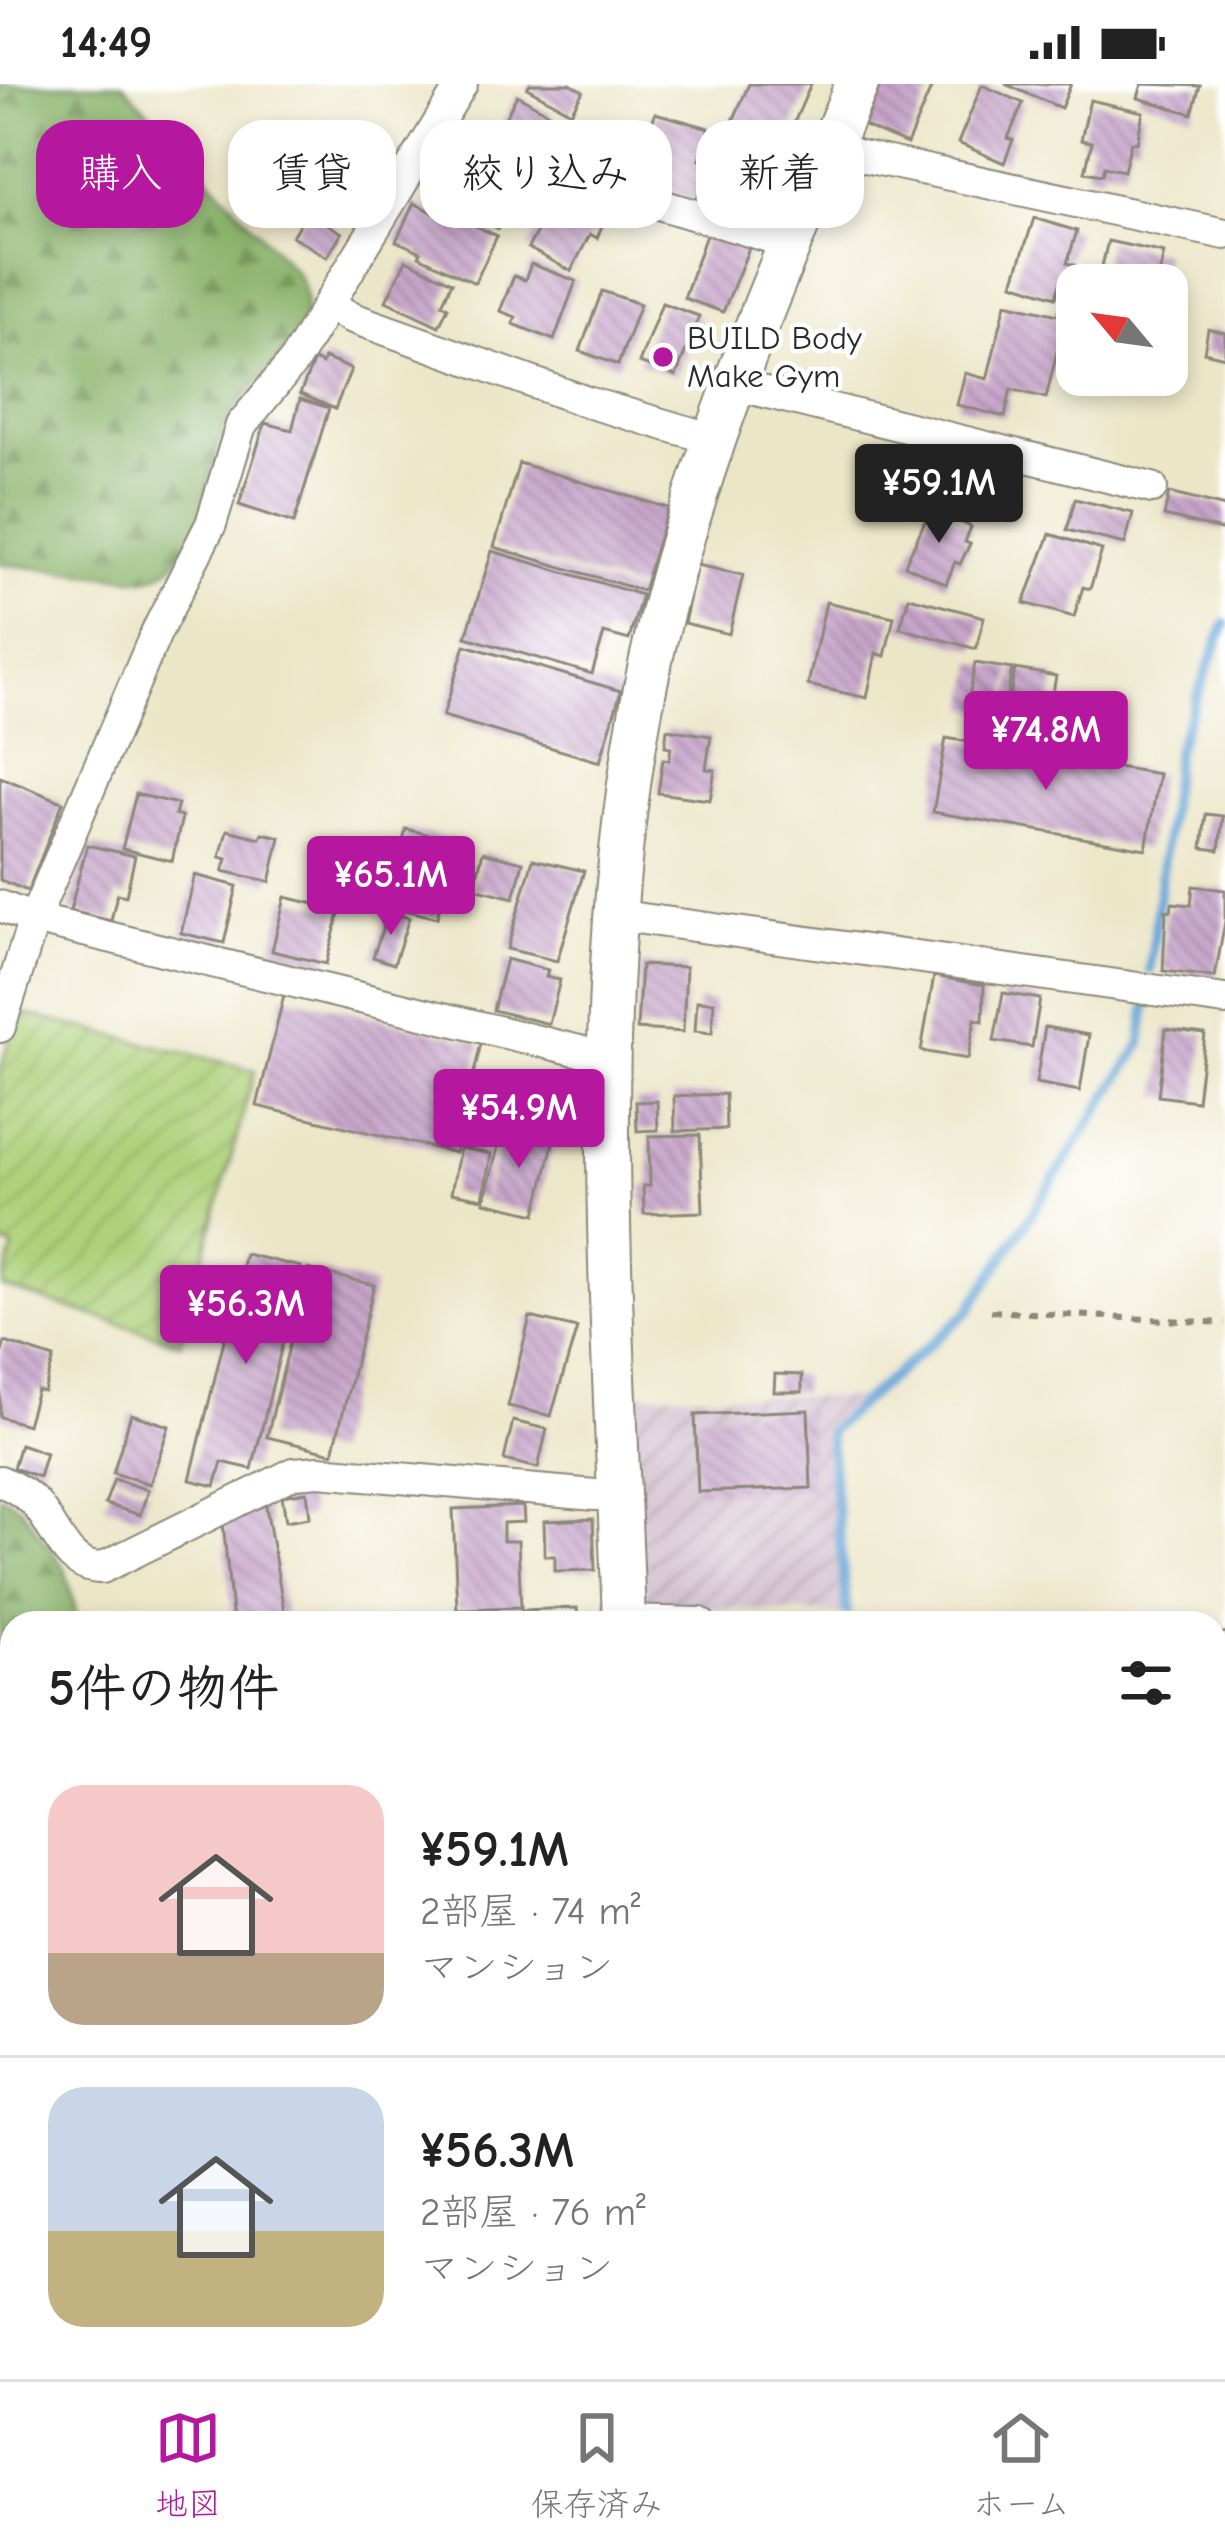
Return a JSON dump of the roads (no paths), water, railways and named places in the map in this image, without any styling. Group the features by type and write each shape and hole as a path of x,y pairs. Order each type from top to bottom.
{"street":[{"path":"0,1027 34,919 156,633 211,524 241,424 283,377 462,84"},
{"path":"842,120 857,84"},
{"path":"864,157 1225,234"},
{"path":"672,208 789,243"},
{"path":"624,1611 607,1054 614,915 642,705 668,590 732,384 795,228"},
{"path":"329,304 350,317 587,402 713,439"},
{"path":"732,384 1152,488"},
{"path":"0,906 34,919 607,1054"},
{"path":"614,915 1225,1000"},
{"path":"0,1480 29,1496 74,1560 87,1569 102,1568 294,1473 320,1471 620,1494"}],"waterway":[{"path":"1150,970 1176,750 1225,624"},
{"path":"847,1611 829,1431 969,1311 1141,1044 1146,1007"}],"place":[{"name":"BUILD Body Make Gym","path":"663,357"}]}
